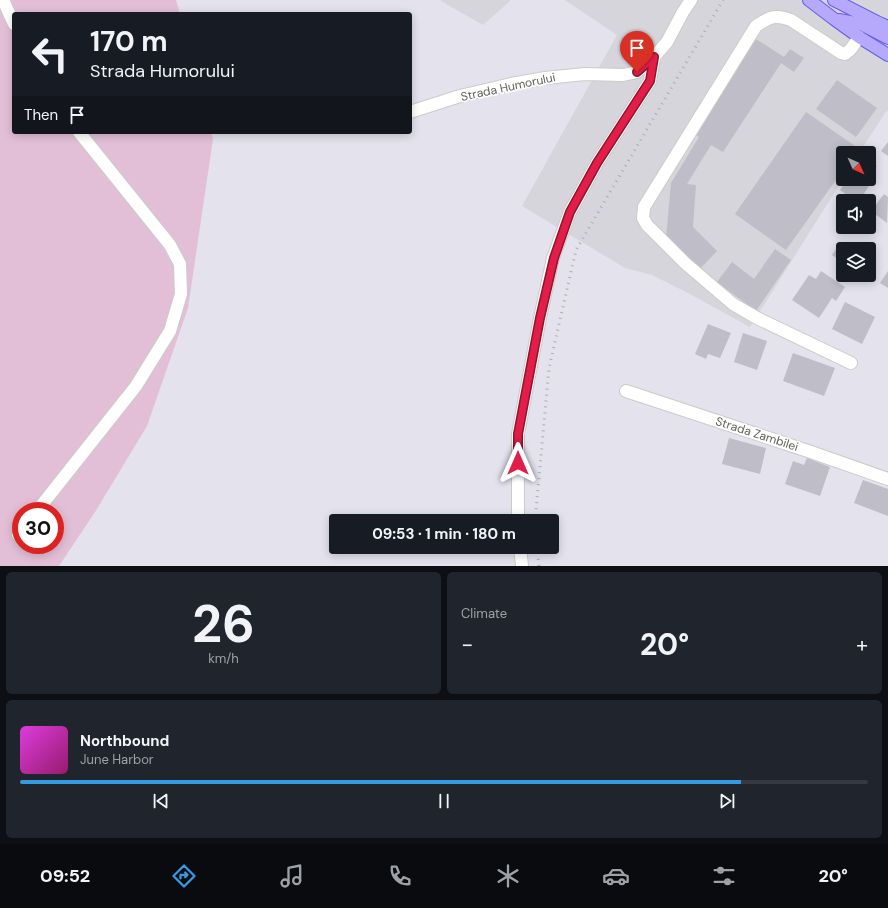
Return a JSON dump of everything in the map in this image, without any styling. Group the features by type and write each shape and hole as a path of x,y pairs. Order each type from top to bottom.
{"main road":[{"path":"809,0 834,20 888,55"},
{"path":"834,0 888,27"},
{"path":"834,20 861,24 888,38"}],"street":[{"path":"2,0 12,20"},
{"name":"Strada Humorului","path":"412,111 510,84 545,78 585,74 623,75 637,72 654,57 666,42 691,0"},
{"path":"851,363 756,318 733,304 685,263 647,225 643,218 644,207 756,26 767,19 778,16 791,20 841,53 845,54 852,48 859,37"},
{"path":"518,514 518,434 540,318 554,258 570,212 597,163 650,81 654,57"},
{"path":"44,502 136,386 170,331 181,294 180,264 170,245 81,134"},
{"name":"Strada Zambilei","path":"626,391 888,479"},
{"path":"521,554 522,566"}],"shaded area":[{"path":"0,0 176,0 179,12 12,12 12,134 212,134 213,139 188,308 147,426 95,512 59,566 0,566"},
{"path":"441,0 511,0 483,25"},
{"path":"565,0 888,0 888,110 864,146 836,146 836,186 839,186 750,327 652,275 625,268 522,206 617,35"}],"building":[{"path":"756,39 784,57 790,49 804,58 794,72 781,63 723,152 711,145 687,184 696,185 693,227 717,251 699,270 666,238 671,183 699,137 695,134"},
{"path":"837,80 877,108 856,137 816,109"},
{"path":"806,112 855,146 836,146 836,180 786,250 735,214"},
{"path":"888,142 888,156 881,151"},
{"path":"843,186 869,186 864,194 845,194 840,190"},
{"path":"884,194 888,197 887,223 876,215 876,204"},
{"path":"775,249 791,260 756,311 717,282 732,262 754,279"},
{"path":"836,249 836,258 832,255"},
{"path":"821,271 845,287 836,301 832,298 819,318 792,300 809,275 816,279"},
{"path":"888,271 888,288 880,283"},
{"path":"845,302 875,317 862,344 832,329"},
{"path":"708,324 731,333 720,358 708,354 706,359 695,354"},
{"path":"743,333 767,341 757,370 734,362"},
{"path":"793,353 835,368 824,396 783,381"},
{"path":"729,438 766,448 760,474 722,464"},
{"path":"807,458 830,467 820,496 785,484 793,461 804,465"},
{"path":"863,480 888,489 888,516 854,503"}],"railway":[{"path":"536,514 549,368 576,250 723,0"},
{"path":"538,554 539,566"}],"route":[{"path":"518,463 518,434 540,318 554,258 570,212 597,163 650,81 654,57 637,72"}]}
